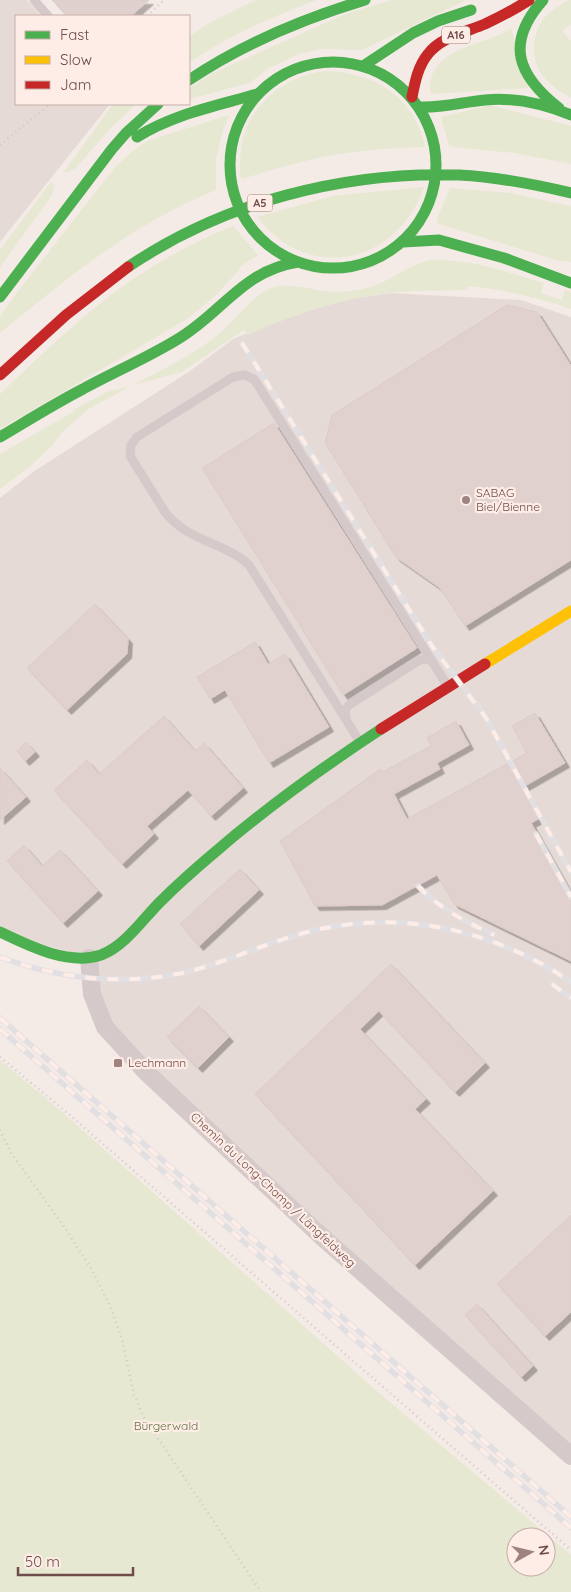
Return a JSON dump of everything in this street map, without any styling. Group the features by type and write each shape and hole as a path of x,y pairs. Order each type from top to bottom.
{"main road":[{"path":"190,79 236,51 278,30 365,0"},
{"name":"A16","path":"412,97 419,68 436,45 446,39 496,19 529,0"},
{"path":"543,0 532,13 523,30 520,48 521,58 527,76 539,92 569,114"},
{"name":"A16","path":"363,66 413,32 479,7"},
{"path":"326,61 339,61 363,66 387,76 412,97 420,107 435,140 437,167 433,193 422,219 403,242 372,261 346,268 321,268 298,262 268,244 248,223 237,202 230,180 230,156 237,128 243,115 257,94 280,76 302,66 326,61"},
{"path":"82,188 116,153 149,129 183,114 257,94"},
{"path":"420,107 435,108 486,100 507,100 528,102 569,114"},
{"path":"0,297 126,133 157,105"},
{"path":"425,159 444,159"},
{"name":"A5","path":"0,375 67,314 109,280 136,262 206,224 268,200 331,184 408,175 452,175 508,180 571,193"},
{"name":"A5","path":"220,200 247,190"},
{"path":"403,242 439,240 504,258 571,283"},
{"path":"504,258 560,267"},
{"path":"0,437 81,389 170,344 189,332 238,289 260,273 279,265 298,262"},
{"path":"0,932 45,950 68,956 89,958 109,952 162,900 216,852 267,810 321,770 391,722 571,612"}],"street":[{"name":"Chemin du Long-Champ / Längfeldweg","path":"89,958 92,994 106,1027 146,1072 321,1236 571,1456"}],"lane":[{"path":"34,0 47,15"},
{"path":"360,743 249,565 239,557 184,530 171,520 165,512 130,456 131,445 137,437 233,377 244,375 254,380 449,687"},
{"path":"346,720 345,710 349,705 420,660 427,659 433,662"}],"path":[{"path":"148,15 164,0"},
{"path":"0,145 49,105"},
{"path":"0,1057 65,1111 571,1550"},
{"path":"0,1130 11,1153 65,1228 92,1270 111,1308 122,1339 134,1395 143,1416 260,1592"}],"shaded area":[{"path":"0,0 27,0 40,15 15,15 15,105 109,105 0,242"},
{"path":"391,293 521,300 571,317 571,1456 105,1027 89,958 0,932 0,498 33,472 190,371 233,339 320,303"}],"green space":[{"path":"256,0 316,0 250,28 219,44 190,62 190,36 207,24"},
{"path":"392,0 466,0 362,50 321,49 299,54 267,69 250,83 190,99 190,88 211,74 348,13"},
{"path":"568,0 571,0 571,24 562,31 571,41 571,98 549,83 539,70 534,54 535,37 544,19"},
{"path":"511,28 528,88 431,94 431,79 436,68 444,60 454,53"},
{"path":"323,71 341,72 358,76 389,90 412,114 420,129 425,147 350,152 297,163 241,179 242,144 246,130 261,105 282,86 295,79"},
{"path":"112,105 135,105 110,129 75,169 63,173"},
{"path":"490,105 571,126 571,164 515,153 449,146 441,117"},
{"path":"229,115 223,130 216,159 216,190 185,204 129,235 51,291 0,333 0,317 12,299 116,166 147,141"},
{"path":"51,182 55,185 52,195 0,267 0,250"},
{"path":"424,187 411,213 394,234 373,248 350,256 326,257 301,251 278,238 257,217 333,196"},
{"path":"450,188 510,193 571,206 571,262 556,260 439,224 437,219"},
{"path":"233,226 258,255 240,267 215,296 187,319 0,429 0,394 71,328 144,272 179,251"},
{"path":"432,260 476,264 544,283 541,293 562,300 565,290 571,292 571,309 520,294 468,286 467,290 407,291 379,294 322,307 248,335 244,330 182,372 133,385 196,351 222,331 248,305 269,289 277,286 295,286 322,291 345,292 371,287 418,264"},
{"path":"129,387 90,408 62,432 52,446 28,468 0,489 0,454 73,412 73,410 109,391"},
{"name":"Bürgerwald","path":"0,1060 61,1111 378,1392 538,1527 506,1527 506,1577 556,1577 556,1542 571,1555 571,1592 0,1592"}],"building":[{"path":"52,0 149,0 132,15 66,15"},
{"name":"SABAG Biel/Bienne","path":"507,305 537,312 571,366 571,560 465,626 440,588 396,557 325,443 332,415"},
{"path":"274,423 417,648 343,695 202,468"},
{"path":"95,604 128,639 127,654 67,710 27,668"},
{"path":"255,642 268,664 285,654 329,727 269,763 225,690 210,699 197,677"},
{"path":"535,713 565,763 523,787 540,818 531,823 571,894 571,961 454,904 437,875 382,905 315,906 280,841 380,769 382,772 431,746 427,738 456,721 469,745 437,763 440,769 394,794 407,819 527,753 512,726"},
{"path":"164,716 195,751 204,743 243,788 211,816 188,790 147,826 154,834 122,864 54,790 87,760 99,774"},
{"path":"26,742 35,752 25,761 17,751"},
{"path":"0,768 26,797 0,820"},
{"path":"24,845 42,866 60,850 98,891 63,923 7,861"},
{"path":"240,869 259,890 199,946 180,924"},
{"path":"391,964 485,1063 455,1092 379,1011 360,1029 426,1099 415,1109 493,1191 415,1265 255,1094"},
{"path":"199,1006 229,1037 198,1068 167,1037"},
{"path":"571,1215 571,1312 545,1336 497,1284"},
{"path":"477,1304 533,1366 521,1377 465,1315"}],"railway":[{"path":"242,343 432,646 486,718 571,872"},
{"path":"536,834 571,897"},
{"path":"418,886 444,908 463,920 494,935"},
{"path":"0,957 52,972 78,977 105,979 159,977 211,965 311,931 358,923 390,922 454,930 485,939 514,950 571,982"},
{"path":"552,984 571,998"},
{"path":"0,1018 571,1517"},
{"path":"0,1029 571,1528"}],"traffic: fast":[{"path":"190,79 252,43 274,33 319,15 365,0"},
{"path":"543,0 531,16 524,30 520,44 521,58 525,71 533,83 559,108"},
{"path":"363,66 413,33 438,21 471,10"},
{"path":"323,62 343,62 373,69 399,85 413,99 429,125 436,155 436,165 436,175 429,205 413,231 399,245 373,261 343,268 323,268 293,261 267,245 253,231 237,205 230,175 230,155 237,125 253,99 267,85 293,69 323,62"},
{"path":"137,137 180,116 257,94"},
{"path":"420,107 444,106 496,99 540,105 571,115"},
{"path":"0,297 112,149 126,133 157,105"},
{"path":"128,267 165,244 245,208 286,195 329,185 416,175 459,175 515,181 571,193"},
{"path":"403,242 439,240 504,258 571,283"},
{"path":"0,437 72,395 178,339 208,317 247,283 262,274 298,262"},
{"path":"0,932 49,953 63,956 89,958 110,951 126,939 180,883 234,836 295,788 381,729"}],"traffic: slow":[{"path":"485,664 571,611"}],"traffic: jam":[{"path":"412,97 419,69 433,48 447,39 485,24 529,0"},
{"path":"0,375 66,315 128,267"},
{"path":"381,729 485,664"}],"place":[{"name":"SABAG Biel/Bienne","path":"466,500"},
{"name":"Lechmann","path":"118,1063"}]}
